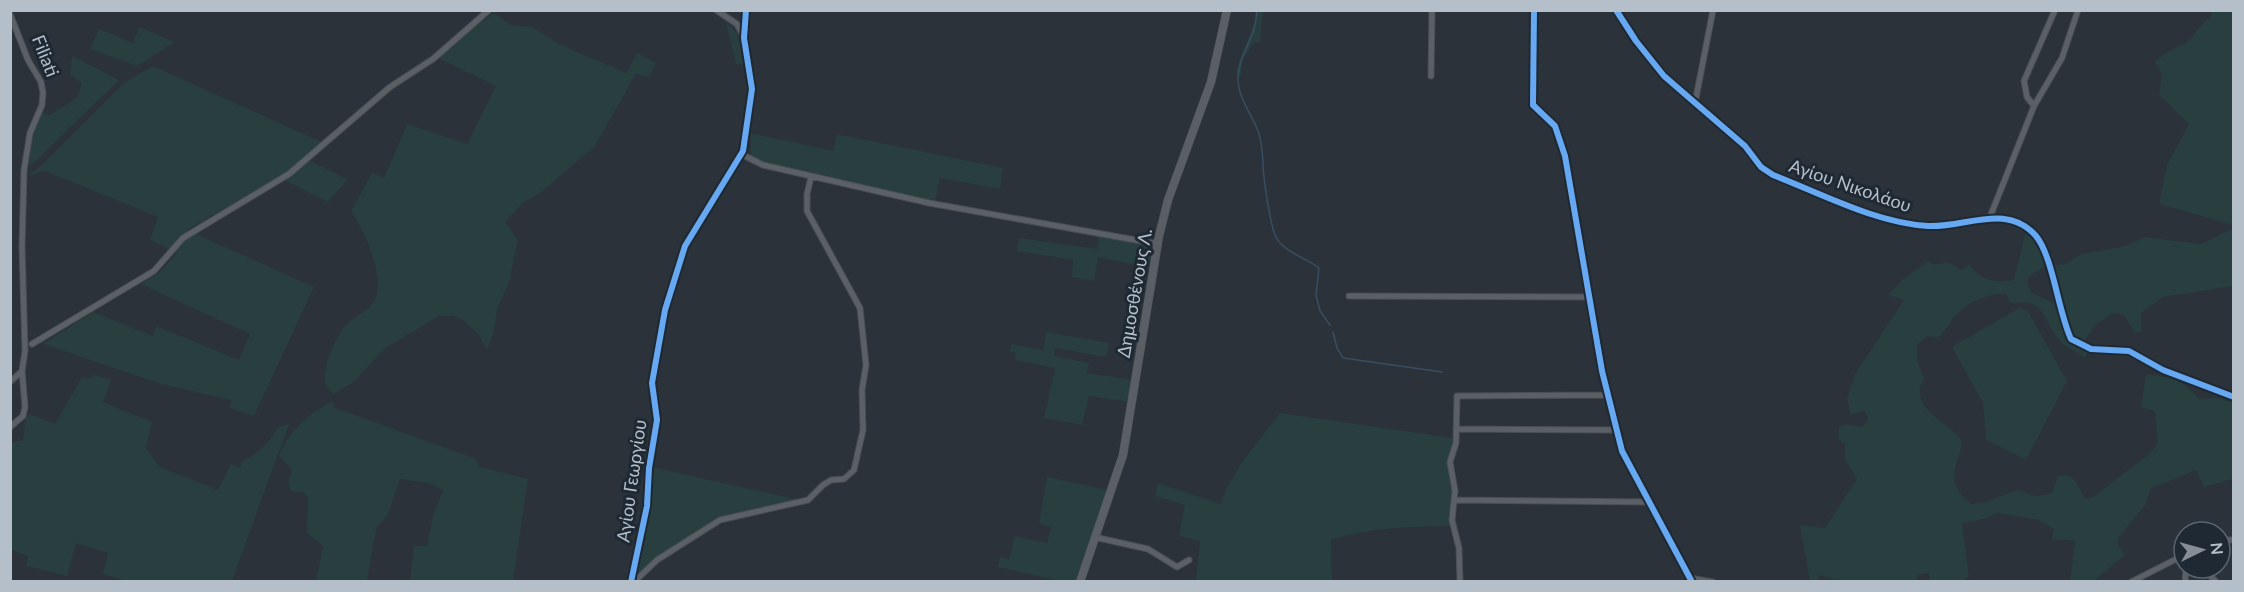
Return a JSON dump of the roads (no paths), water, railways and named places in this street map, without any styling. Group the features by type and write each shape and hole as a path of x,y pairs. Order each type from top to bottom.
{"street":[{"path":"32,344 154,271 183,238 289,174 390,87 433,59 489,10"},
{"path":"716,10 737,24 744,38"},
{"name":"Αγίου Γεωργίου","path":"633,582 647,506 649,468 657,420 652,383 665,310 685,246 741,154 752,88 744,38 746,10"},
{"name":"Δημοσθένους Λ.","path":"1080,582 1123,455 1158,244 1168,200 1211,82 1227,10"},
{"path":"1431,76 1432,10"},
{"path":"1534,10 1532,101 1535,109 1555,126 1561,143 1576,211 1588,297 1615,430 1628,466 1650,502 1691,580 1713,582"},
{"name":"Αγίου Νικολάου","path":"1616,10 1648,57 1695,104 1745,146 1761,167 1773,175 1888,219 1930,226 1964,223 1990,217 2016,221 2035,235 2041,244 2071,339 2091,349 2129,351 2163,370 2234,397"},
{"path":"1695,104 1713,10"},
{"path":"2034,106 2027,97 2024,81 2055,10"},
{"path":"1990,217 2034,106 2062,57 2078,10"},
{"name":"Filiati","path":"10,14 43,93 28,142 24,170 24,361 22,371 25,407 23,416 10,427"},
{"path":"741,154 763,165 929,203 1158,244"},
{"path":"633,582 657,560 720,520 808,500 823,485 850,476 854,470 863,430 862,390 866,366 860,308 807,211 807,194 811,177"},
{"path":"1349,296 1588,297"},
{"path":"10,382 22,371"},
{"path":"1460,582 1459,548 1452,520 1454,482 1450,462 1456,443 1457,396 1607,395"},
{"path":"1456,429 1615,430"},
{"path":"1454,500 1650,502"},
{"path":"1094,537 1148,549 1177,567 1189,560"},
{"path":"2132,582 2172,561"}],"waterway":[{"path":"1257,10 1254,30 1239,70 1239,87 1260,137 1263,171 1275,235 1283,246 1319,268 1316,295 1320,311 1330,325"},
{"path":"1333,332 1337,348 1343,358 1442,372"}]}
